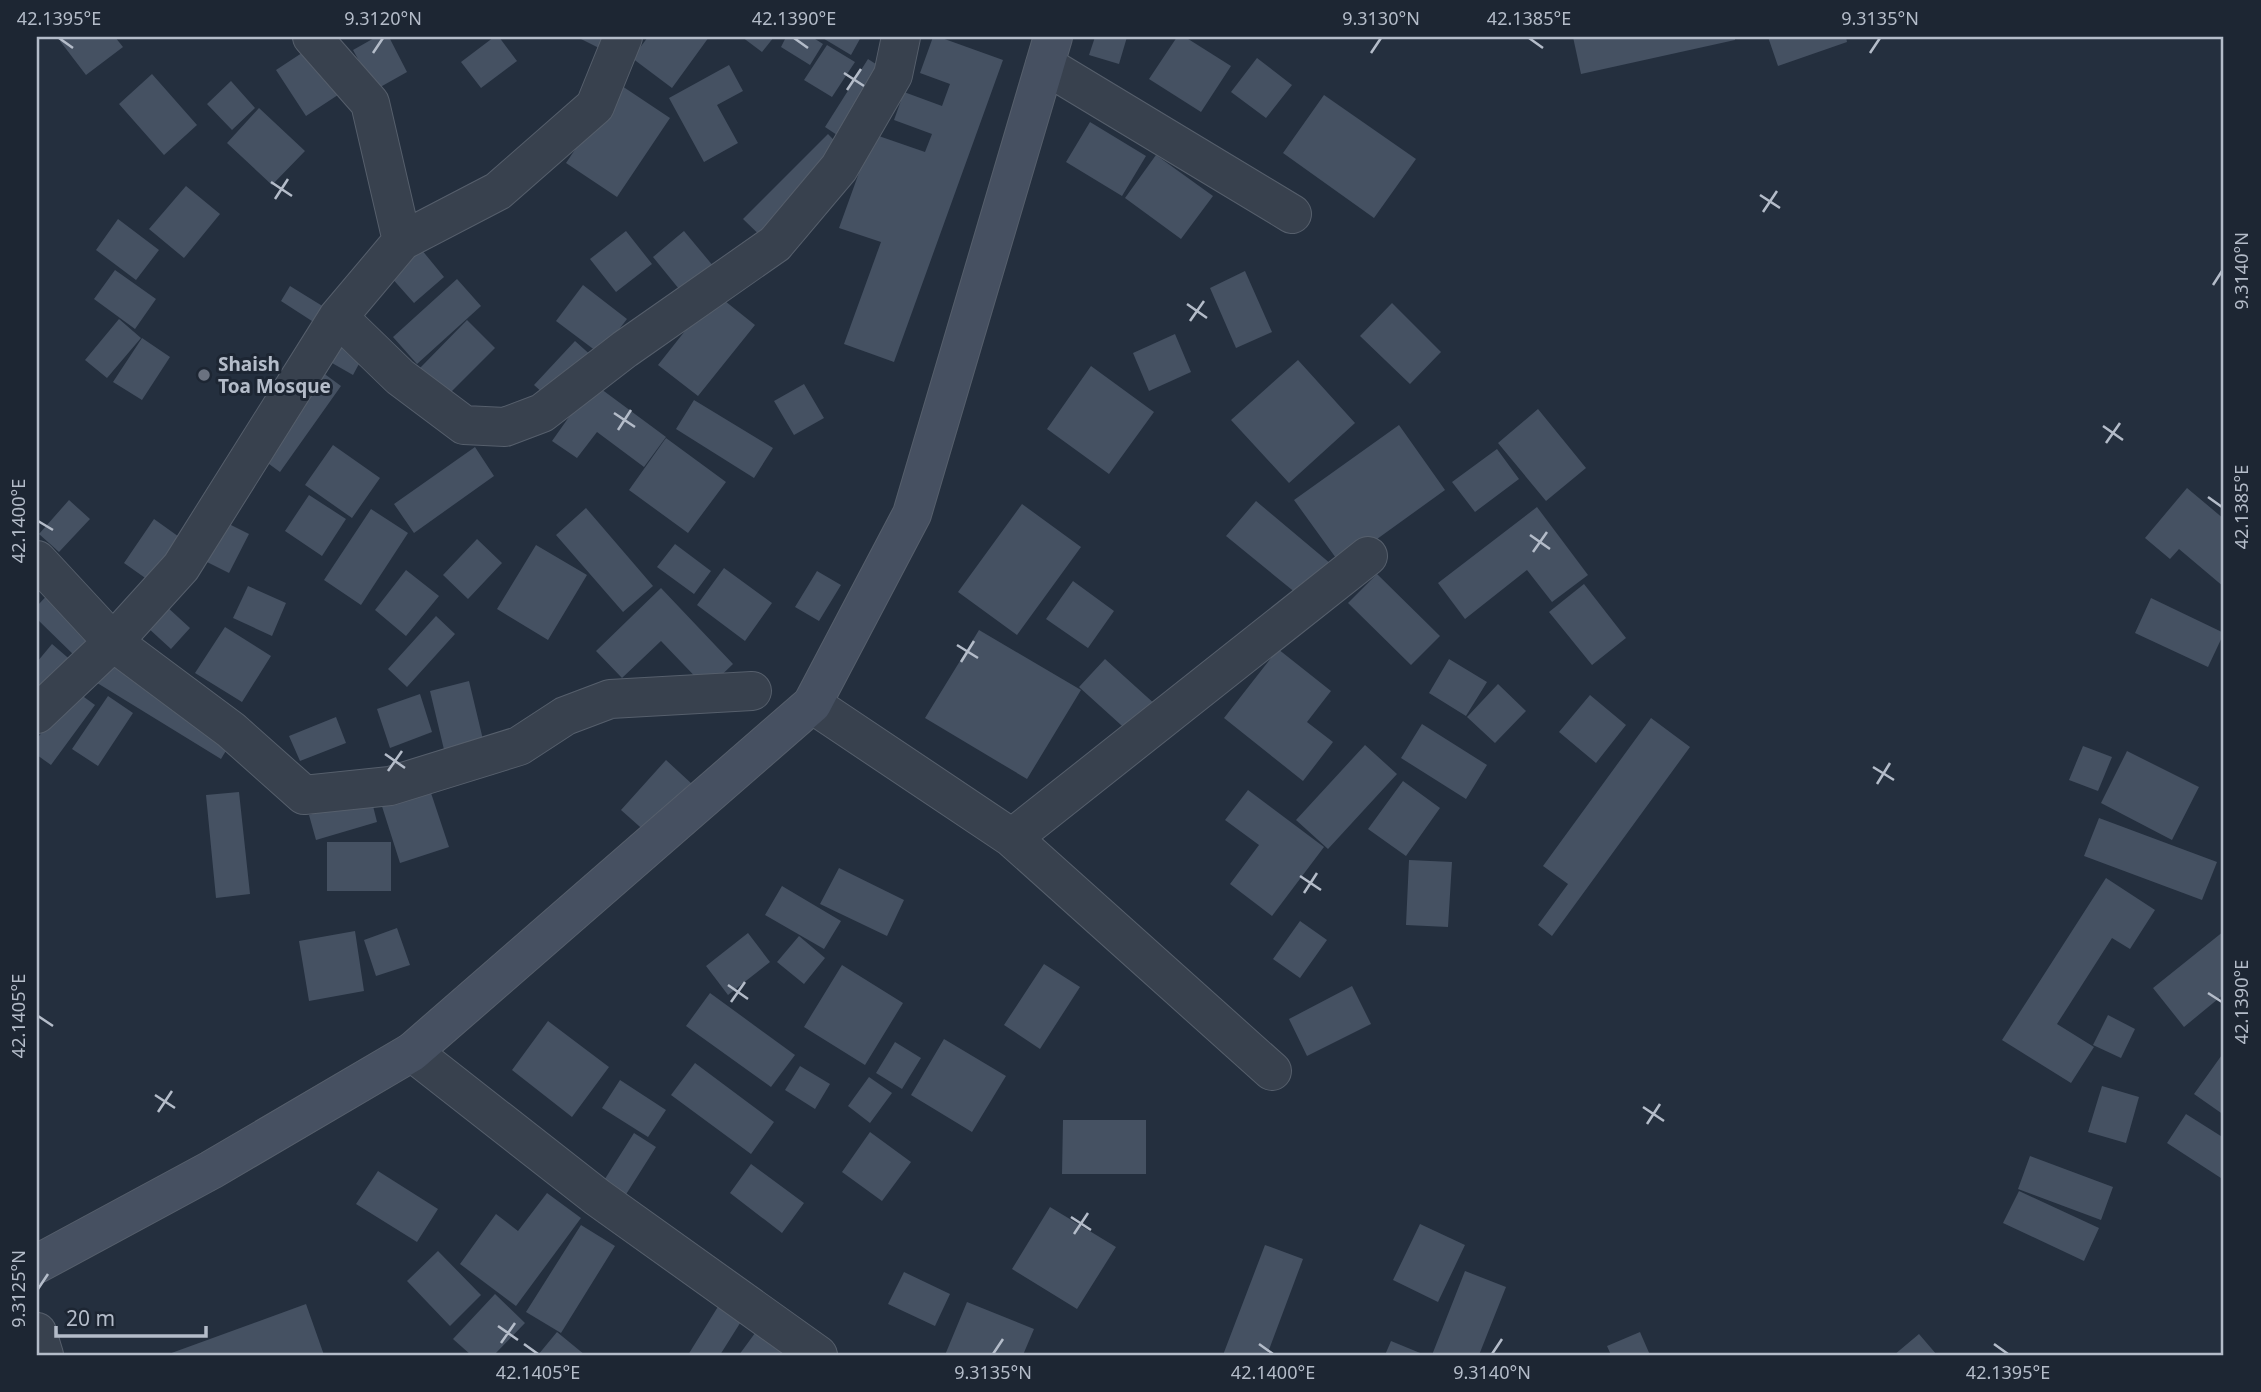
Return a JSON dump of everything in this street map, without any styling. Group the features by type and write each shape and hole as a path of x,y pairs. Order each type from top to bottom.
{"street":[{"path":"312,37 370,103 402,241"},
{"path":"37,714 113,642 181,567 338,317 402,241 498,191 595,106 623,37"},
{"path":"338,317 400,377 464,425 505,427 542,413 625,349 775,244 839,168 893,75 901,37"},
{"path":"37,1264 211,1170 412,1052 812,704 912,514 1049,51 1292,214"},
{"path":"1012,838 1368,556"},
{"path":"37,560 113,642 231,730 304,795 390,786 519,746 565,716 610,699 752,691"},
{"path":"812,704 1012,838 1272,1071"},
{"path":"412,1052 597,1197 818,1355"},
{"path":"37,1332 44,1355"}],"building":[{"path":"65,37 115,37 123,47 86,75 60,41"},
{"path":"376,37 389,37 407,72 375,90 353,50"},
{"path":"494,37 499,37 517,61 481,88 461,62"},
{"path":"577,37 618,37 609,53"},
{"path":"648,37 709,37 672,88 632,58"},
{"path":"742,37 774,37 762,52"},
{"path":"786,37 812,37 823,44 810,65 781,47"},
{"path":"821,37 861,37 851,55"},
{"path":"933,37 1003,60 894,362 844,344 881,242 839,228 873,134 925,152 932,134 894,120 904,92 942,106 950,84 920,73"},
{"path":"1095,37 1127,37 1119,64 1089,55"},
{"path":"1177,37 1185,37 1231,66 1201,112 1149,79"},
{"path":"1573,37 1735,37 1735,40 1581,74"},
{"path":"1768,37 1846,37 1847,42 1778,66"},
{"path":"317,43 347,89 306,116 276,70"},
{"path":"827,45 855,62 832,97 804,80"},
{"path":"1257,58 1292,85 1266,118 1231,92"},
{"path":"868,59 896,77 852,145 825,127"},
{"path":"729,65 743,91 717,105 738,143 704,162 669,98"},
{"path":"152,74 197,125 164,155 119,104"},
{"path":"231,81 255,108 232,130 207,104"},
{"path":"619,84 670,118 617,197 566,163"},
{"path":"1324,95 1416,159 1374,218 1283,153"},
{"path":"259,108 305,151 272,185 227,143"},
{"path":"1090,122 1146,156 1122,196 1066,162"},
{"path":"828,134 856,163 772,247 743,219"},
{"path":"1156,155 1213,196 1181,239 1125,198"},
{"path":"186,186 220,214 184,258 149,229"},
{"path":"118,219 159,250 136,280 96,250"},
{"path":"626,231 652,264 616,292 590,259"},
{"path":"684,231 724,279 692,305 653,257"},
{"path":"421,249 444,277 414,303 390,276"},
{"path":"115,270 156,299 135,329 94,299"},
{"path":"1245,271 1272,332 1236,348 1210,288"},
{"path":"457,279 481,306 417,364 393,337"},
{"path":"583,285 627,319 600,354 556,321"},
{"path":"290,286 324,307 315,323 281,301"},
{"path":"715,293 755,325 698,396 658,365"},
{"path":"1392,303 1441,352 1410,384 1360,336"},
{"path":"119,319 141,338 107,378 85,360"},
{"path":"467,320 495,348 448,395 420,368"},
{"path":"338,334 367,349 353,375 325,359"},
{"path":"1175,334 1191,372 1149,391 1133,353"},
{"path":"142,338 170,357 142,400 113,382"},
{"path":"575,341 594,358 553,402 534,385"},
{"path":"1298,360 1355,423 1289,483 1231,420"},
{"path":"311,364 341,386 280,472 250,450"},
{"path":"1091,366 1154,412 1109,474 1047,429"},
{"path":"593,383 666,437 644,467 597,432 577,458 552,441"},
{"path":"804,384 824,418 794,435 774,401"},
{"path":"694,400 773,448 754,478 676,429"},
{"path":"1538,409 1586,468 1546,501 1498,443"},
{"path":"1399,425 1445,490 1341,565 1294,500"},
{"path":"666,438 726,482 688,533 629,490"},
{"path":"333,445 380,478 352,518 305,485"},
{"path":"475,447 494,476 414,533 394,504"},
{"path":"1497,449 1519,479 1475,512 1452,482"},
{"path":"2187,488 2224,519 2224,587 2179,549 2170,559 2145,538"},
{"path":"309,495 346,519 322,556 285,531"},
{"path":"69,500 90,519 59,552 39,534"},
{"path":"1256,501 1331,564 1302,598 1226,536"},
{"path":"1022,504 1081,547 1017,635 958,592"},
{"path":"1537,507 1588,575 1552,602 1527,570 1465,619 1438,583"},
{"path":"586,508 653,586 623,612 556,535"},
{"path":"371,509 408,533 361,605 324,580"},
{"path":"215,517 249,534 229,573 195,556"},
{"path":"154,519 189,544 158,587 124,563"},
{"path":"477,539 502,563 468,599 443,575"},
{"path":"675,544 711,571 694,594 657,567"},
{"path":"536,545 587,575 548,640 497,609"},
{"path":"724,568 772,603 745,641 697,605"},
{"path":"406,570 439,596 406,636 375,610"},
{"path":"817,571 841,585 819,621 795,607"},
{"path":"1377,574 1440,636 1411,665 1348,603"},
{"path":"1073,581 1114,611 1088,648 1046,619"},
{"path":"1584,584 1626,638 1592,665 1549,612"},
{"path":"248,586 286,603 272,636 233,618"},
{"path":"55,587 103,636 79,660 37,619 37,606"},
{"path":"661,588 733,664 707,689 661,641 622,678 596,651"},
{"path":"2151,598 2224,633 2208,667 2135,633"},
{"path":"166,606 190,628 171,649 147,627"},
{"path":"436,616 455,634 407,687 388,669"},
{"path":"225,627 271,656 242,702 195,673"},
{"path":"979,630 1081,690 1027,779 925,718"},
{"path":"52,644 81,669 37,720 37,662"},
{"path":"1278,649 1331,691 1307,722 1333,742 1303,781 1224,718"},
{"path":"113,651 239,729 221,759 94,681"},
{"path":"1105,659 1157,706 1131,734 1079,687"},
{"path":"1449,659 1487,682 1466,716 1429,693"},
{"path":"469,681 485,748 446,758 430,691"},
{"path":"1498,684 1526,711 1495,743 1467,717"},
{"path":"73,689 95,705 51,765 37,755 37,739"},
{"path":"420,694 432,732 390,748 377,709"},
{"path":"1590,695 1626,725 1596,763 1559,732"},
{"path":"108,696 133,713 98,766 72,749"},
{"path":"336,717 346,743 300,761 289,736"},
{"path":"1651,718 1690,747 1552,936 1538,925 1568,884 1543,866"},
{"path":"1422,724 1487,765 1466,799 1401,758"},
{"path":"1365,745 1397,774 1328,849 1296,820"},
{"path":"2083,746 2112,757 2098,791 2069,780"},
{"path":"2127,751 2199,787 2172,840 2101,803"},
{"path":"666,760 692,784 648,834 621,810"},
{"path":"427,781 449,847 400,863 379,797"},
{"path":"1403,781 1440,808 1406,856 1368,829"},
{"path":"1248,790 1324,847 1272,916 1230,884 1259,845 1225,820"},
{"path":"239,792 250,894 216,898 206,795"},
{"path":"371,798 377,822 316,840 309,815"},
{"path":"2099,818 2217,862 2202,900 2084,856"},
{"path":"327,842 391,842 391,891 327,891"},
{"path":"1409,860 1452,862 1448,927 1406,925"},
{"path":"839,868 904,900 887,936 820,904"},
{"path":"2106,878 2155,910 2130,949 2112,938 2057,1024 2094,1047 2071,1083 2002,1040"},
{"path":"782,886 841,921 824,949 765,915"},
{"path":"1300,921 1327,940 1300,978 1273,959"},
{"path":"397,928 410,965 376,976 364,940"},
{"path":"355,931 364,991 309,1001 299,941"},
{"path":"2224,931 2224,994 2184,1027 2153,988"},
{"path":"748,933 770,962 728,995 706,966"},
{"path":"799,936 825,958 804,984 777,962"},
{"path":"1044,964 1080,987 1040,1049 1004,1025"},
{"path":"842,965 903,1003 865,1065 804,1027"},
{"path":"1352,986 1371,1024 1307,1056 1289,1019"},
{"path":"710,993 795,1055 771,1087 686,1026"},
{"path":"2108,1015 2135,1029 2121,1058 2093,1045"},
{"path":"548,1021 609,1067 572,1117 512,1070"},
{"path":"944,1039 1006,1076 972,1132 911,1095"},
{"path":"895,1042 921,1058 902,1089 876,1073"},
{"path":"2224,1052 2224,1115 2194,1094"},
{"path":"695,1063 774,1122 751,1154 671,1095"},
{"path":"800,1066 830,1084 815,1109 785,1090"},
{"path":"869,1077 892,1093 870,1123 848,1106"},
{"path":"620,1080 666,1110 648,1137 602,1108"},
{"path":"2102,1086 2139,1097 2126,1143 2088,1132"},
{"path":"2186,1114 2224,1138 2224,1180 2167,1143"},
{"path":"1063,1120 1146,1120 1146,1174 1062,1174"},
{"path":"870,1132 911,1162 882,1201 842,1172"},
{"path":"634,1133 656,1147 625,1196 603,1182"},
{"path":"2030,1156 2113,1187 2101,1220 2018,1189"},
{"path":"751,1164 804,1203 782,1233 730,1193"},
{"path":"378,1171 438,1209 417,1242 356,1204"},
{"path":"2019,1191 2099,1228 2084,1261 2003,1223"},
{"path":"547,1193 581,1218 516,1306 460,1264 496,1214 518,1231"},
{"path":"1050,1207 1116,1247 1077,1309 1012,1269"},
{"path":"1420,1224 1465,1245 1438,1302 1393,1280"},
{"path":"581,1225 615,1246 561,1333 526,1312"},
{"path":"1265,1245 1303,1259 1267,1355 1223,1355"},
{"path":"438,1251 481,1295 450,1326 407,1281"},
{"path":"1465,1271 1506,1287 1479,1355 1432,1355"},
{"path":"904,1272 950,1294 935,1326 888,1304"},
{"path":"495,1294 525,1323 494,1355 471,1355 453,1339"},
{"path":"967,1302 1034,1329 1023,1355 945,1355"},
{"path":"306,1304 324,1355 166,1355"},
{"path":"719,1305 742,1320 720,1355 688,1355"},
{"path":"758,1329 794,1355 739,1355"},
{"path":"557,1332 585,1355 538,1355"},
{"path":"1640,1332 1650,1355 1611,1355 1607,1346"},
{"path":"1919,1334 1937,1355 1894,1355"},
{"path":"1391,1341 1425,1355 1385,1355"}],"place":[{"name":"Shaish Toa Mosque","path":"204,375"}]}
